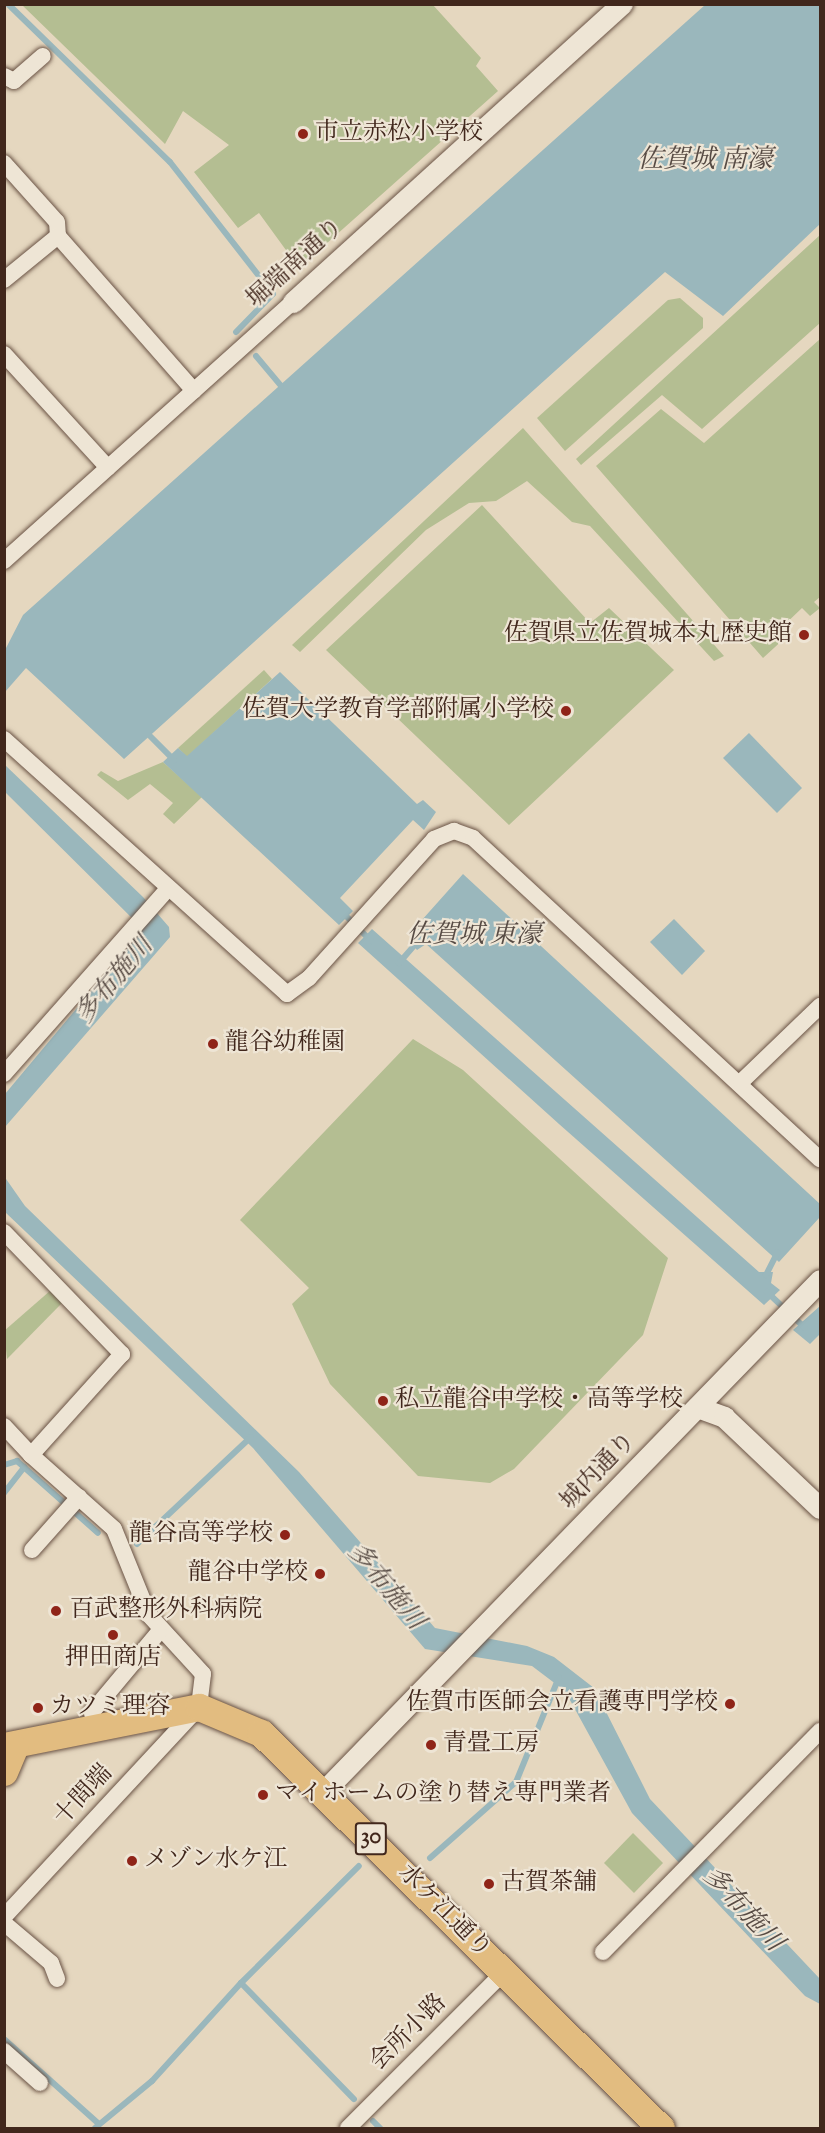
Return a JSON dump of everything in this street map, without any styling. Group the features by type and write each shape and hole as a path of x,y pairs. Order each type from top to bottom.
{"main road":[{"path":"8,1755 95,1728 199,1707"},
{"name":"水ケ江通り","path":"199,1707 261,1733 324,1791 661,2128"}],"street":[{"name":"堀端南通り","path":"4,561 622,4"},
{"path":"4,76 14,81 43,56"},
{"path":"4,163 57,222 58,236 194,391"},
{"path":"4,280 58,236"},
{"path":"4,354 108,468"},
{"path":"4,739 166,890 288,994 345,938 434,839 454,831 473,838 741,1082 820,1159"},
{"path":"7,1065 166,890"},
{"path":"741,1082 820,1006"},
{"path":"4,1232 122,1354 31,1455"},
{"name":"城内通り","path":"324,1791 820,1280"},
{"path":"697,1407 724,1417 820,1508"},
{"path":"4,1426 72,1504 114,1529 129,1574 159,1632 203,1674 199,1707"},
{"path":"32,1550 72,1504"},
{"path":"95,1728 92,1712 159,1632"},
{"name":"十間端","path":"4,1917 199,1707"},
{"path":"603,1952 820,1731"},
{"path":"4,1923 51,1964 57,1978"},
{"name":"会所小路","path":"348,2128 504,1972"},
{"path":"4,2051 40,2083"}],"green space":[{"name":"市立赤松小学校","path":"22,5 433,5 481,58 476,66 498,91 299,268 259,213 238,228 194,172 229,145 183,111 165,144"},
{"path":"820,235 820,323 702,429 662,395 581,465 576,459"},
{"path":"680,298 703,318 703,328 565,451 537,418 668,300"},
{"path":"820,339 820,597 814,602 820,608 810,616 802,608 780,629 786,637 763,658 596,466 661,409 704,443"},
{"path":"523,428 724,656 714,661 590,526 572,522 527,481 496,501 469,503 426,530 300,652 292,645"},
{"path":"482,505 590,623 609,608 674,670 509,825 326,650"},
{"path":"264,670 272,679 187,757 178,748"},
{"path":"163,762 202,797 174,824 163,814 173,803 150,784 128,800 97,775 101,771 118,781"},
{"path":"413,1039 463,1070 668,1258 643,1335 514,1469 490,1483 418,1476 330,1384 292,1304 309,1288 240,1220"},
{"path":"51,1290 63,1302 7,1359 4,1331"},
{"path":"633,1833 663,1863 634,1893 604,1863"}],"water":[{"name":"佐賀城 南濠","path":"705,5 820,5 820,224 723,316 665,272 124,759 26,668 5,692 5,650 23,615"},
{"name":"佐賀城 東濠","path":"280,672 417,804 423,800 436,812 424,830 413,820 340,898 353,911 339,925 163,762 178,748 187,756"},
{"path":"749,733 802,788 777,813 723,758"},
{"name":"多布施川","path":"5,765 143,897 169,927 170,937 5,1127 5,1094 143,929 5,792"},
{"name":"佐賀城 東濠","path":"463,874 820,1204 820,1217 779,1262 426,944 417,950 411,943 413,930"},
{"path":"674,919 705,951 682,975 650,942"},
{"path":"372,929 759,1272 773,1272 771,1283 780,1290 764,1305 559,1124 358,943"},
{"name":"多布施川","path":"4,1176 25,1206 299,1472 435,1628 527,1646 554,1657 594,1688 650,1799 820,1979 820,2004 805,1996 632,1813 565,1691 532,1666 425,1649 253,1448 5,1212"},
{"path":"820,1306 820,1334 810,1344 793,1330"}],"waterway":[{"path":"8,4 170,162 273,294 236,332"},
{"path":"256,356 280,385"},
{"path":"150,736 174,760"},
{"path":"342,912 371,941"},
{"path":"399,963 418,941"},
{"path":"766,1275 777,1253"},
{"path":"767,1292 805,1328"},
{"path":"137,1544 251,1437"},
{"path":"4,1465 17,1461 98,1533"},
{"path":"4,1493 24,1467"},
{"path":"430,1858 516,1782 559,1677"},
{"path":"95,2128 152,2081 241,1983 359,1866"},
{"path":"241,1983 354,2099"},
{"path":"4,2039 99,2124"},
{"path":"373,2121 380,2128"}],"place":[{"name":"市立赤松小学校","path":"303,134"},
{"name":"佐賀県立佐賀城本丸歴史館","path":"804,635"},
{"name":"佐賀大学教育学部附属小学校","path":"566,711"},
{"name":"龍谷幼稚園","path":"213,1044"},
{"name":"私立龍谷中学校・高等学校","path":"383,1401"},
{"name":"龍谷高等学校","path":"285,1535"},
{"name":"龍谷中学校","path":"320,1574"},
{"name":"百武整形外科病院","path":"56,1611"},
{"name":"押田商店","path":"113,1635"},
{"name":"佐賀市医師会立看護専門学校","path":"730,1704"},
{"name":"カツミ理容","path":"38,1708"},
{"name":"青畳工房","path":"431,1745"},
{"name":"マイホームの塗り替え専門業者","path":"263,1795"},
{"name":"メゾン水ケ江","path":"132,1861"},
{"name":"古賀茶舗","path":"489,1884"}]}
